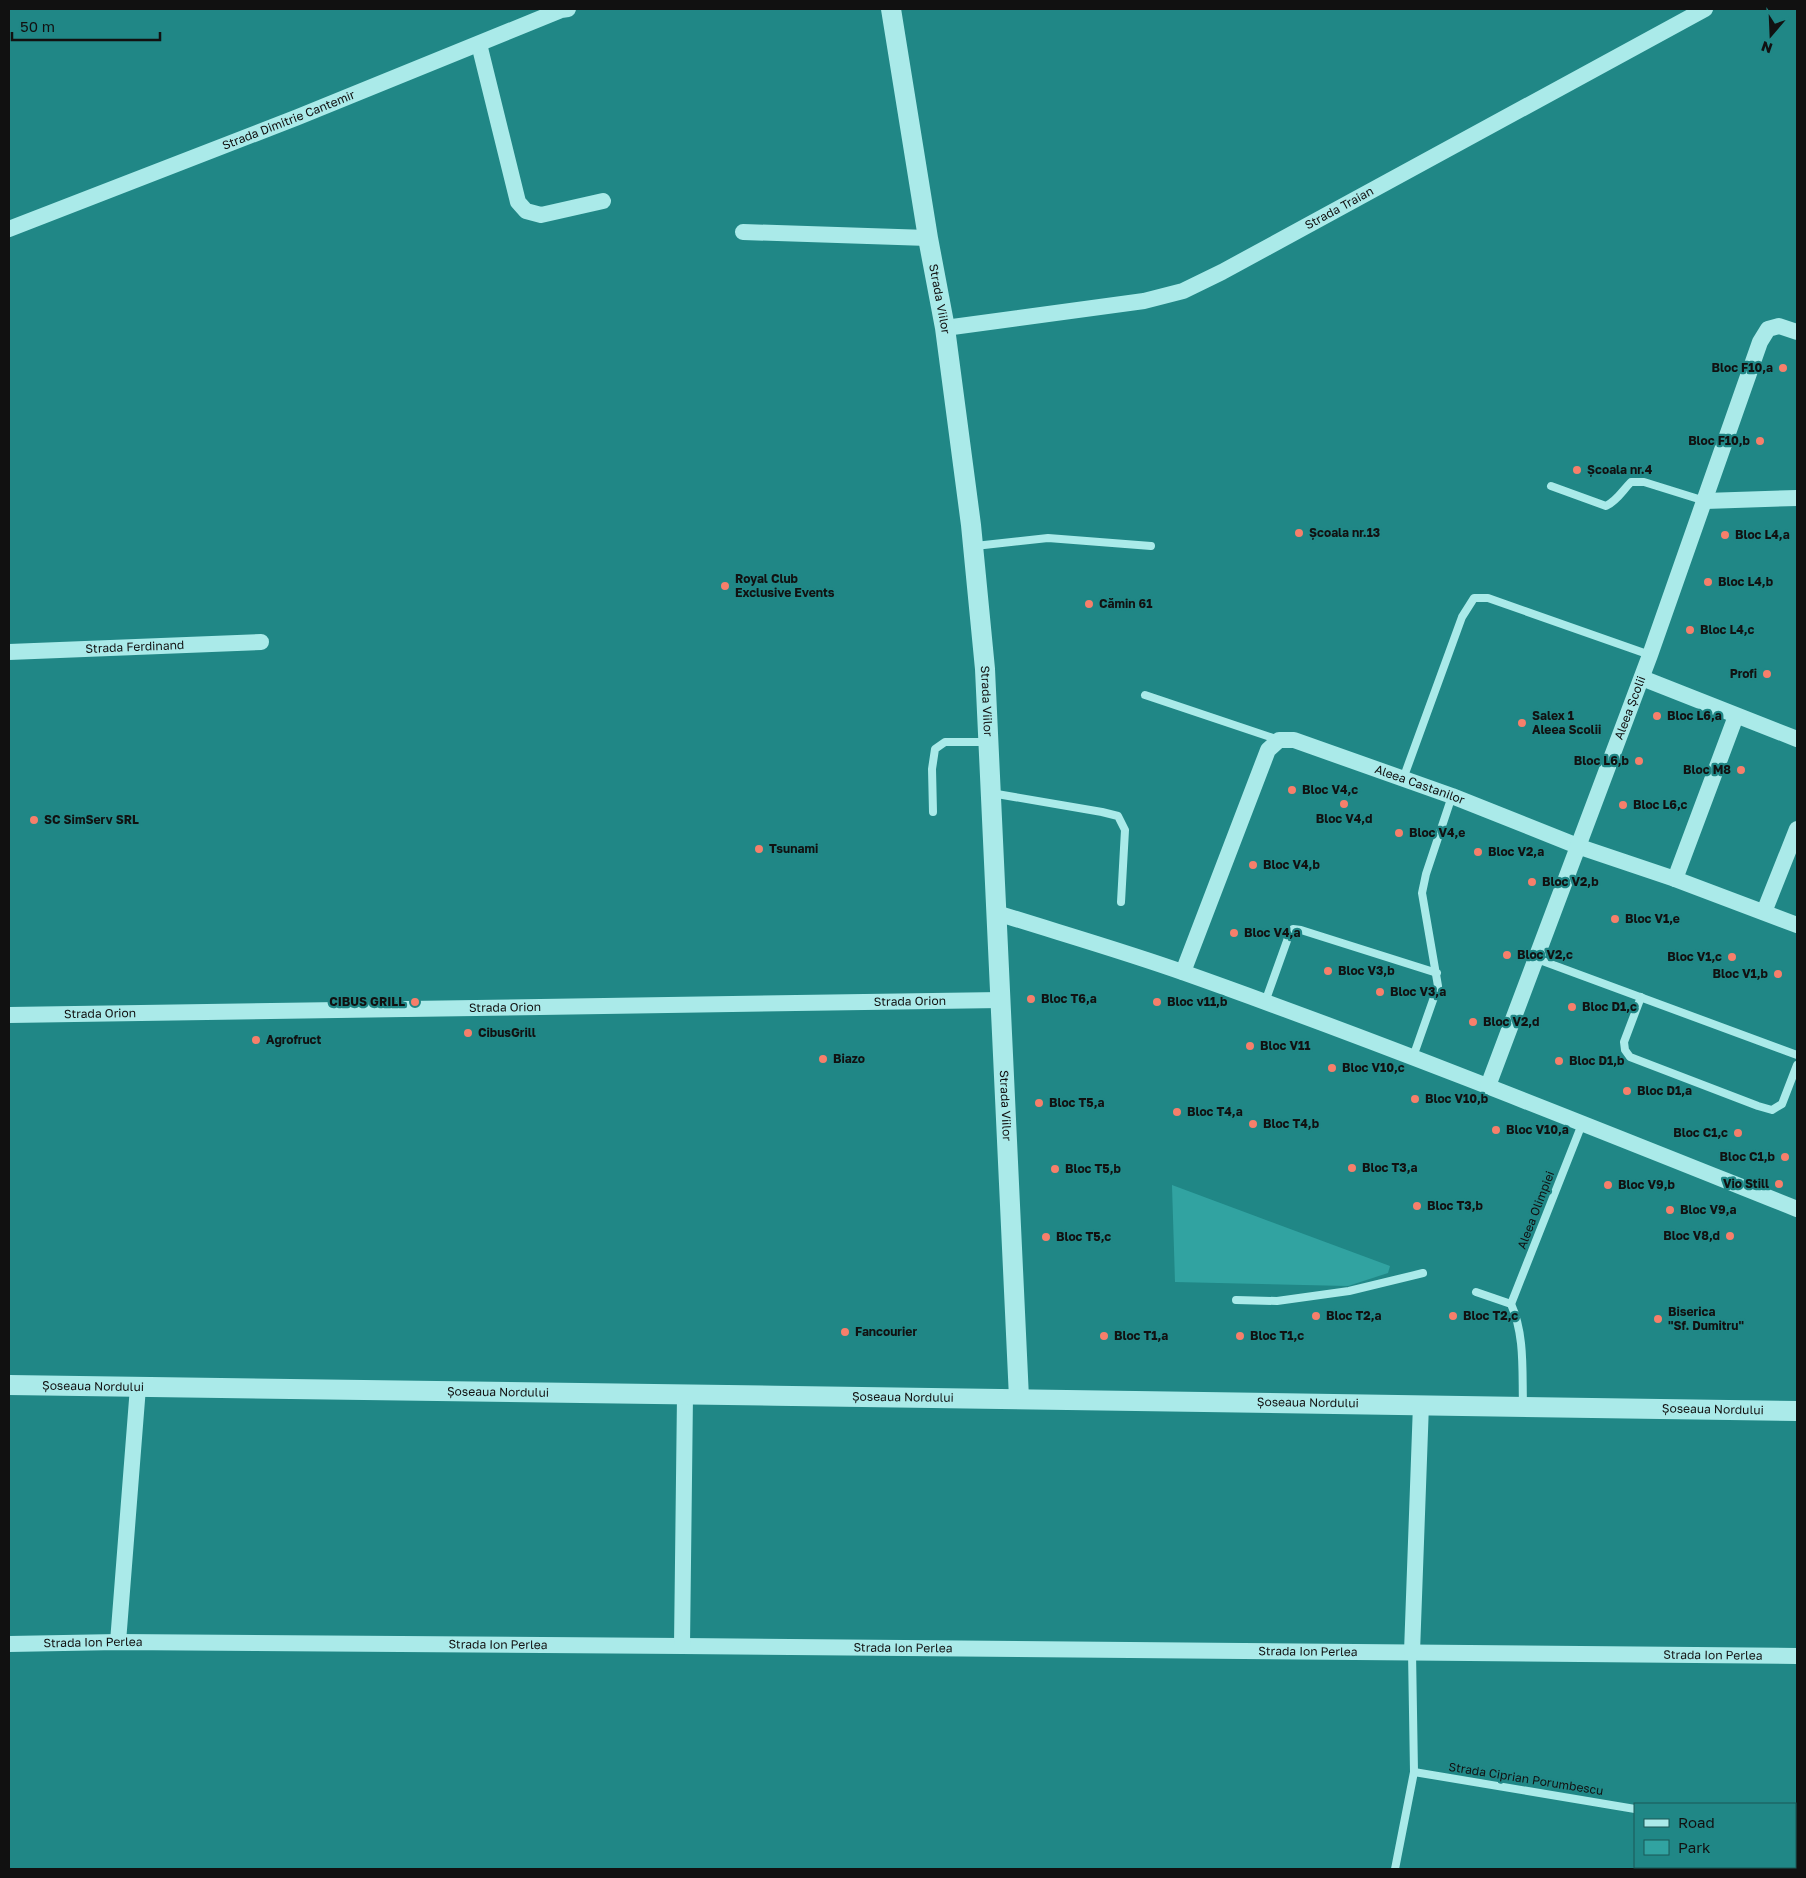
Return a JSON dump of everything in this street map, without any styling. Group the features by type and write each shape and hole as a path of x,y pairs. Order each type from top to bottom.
{"street":[{"name":"Strada Dimitrie Cantemir","path":"9,229 298,117 563,9"},
{"name":"Strada Viilor","path":"891,9 928,238 945,328 973,546 985,669 1019,1398"},
{"name":"Strada Traian","path":"945,328 1144,301 1183,291 1704,9"},
{"path":"479,44 518,202 526,210 541,215 603,201"},
{"path":"744,232 928,238"},
{"name":"Aleea Școlii","path":"1488,1086 1580,847 1642,678 1760,342 1768,329 1779,326 1797,332"},
{"path":"1705,501 1797,498"},
{"name":"Strada Ferdinand","path":"9,652 261,642"},
{"path":"1642,678 1797,739"},
{"path":"1676,879 1736,716"},
{"path":"1183,972 1268,750 1279,740"},
{"name":"Aleea Castanilor","path":"1279,740 1294,740 1452,796 1580,847 1676,879 1797,925"},
{"path":"1764,912 1797,829"},
{"path":"997,913 1183,972 1265,1002 1488,1086 1797,1209"},
{"name":"Strada Orion","path":"9,1015 1001,1000"},
{"name":"Șoseaua Nordului","path":"9,1385 1523,1405 1797,1411"},
{"path":"118,1642 138,1387"},
{"path":"682,1646 685,1395"},
{"path":"1412,1652 1422,1404"},
{"name":"Strada Ion Perlea","path":"9,1644 118,1642 1797,1656"}],"lane":[{"path":"1552,486 1606,506 1616,500 1632,482 1644,482 1705,501"},
{"path":"973,546 1048,538 1151,546"},
{"path":"1403,779 1462,617 1474,598 1488,598 1650,655"},
{"path":"1145,695 1279,740"},
{"path":"933,812 932,770 935,749 946,742 988,742"},
{"path":"991,793 1118,816 1125,830 1121,902"},
{"path":"1413,1057 1438,986 1422,894 1426,874 1452,796"},
{"path":"1265,1002 1288,938 1293,930 1301,930 1437,973"},
{"path":"1537,959 1797,1055"},
{"path":"1641,997 1624,1042 1625,1050 1630,1057 1772,1110 1782,1104 1797,1065"},
{"name":"Aleea Olimpiei","path":"1511,1304 1582,1124"},
{"path":"1236,1300 1277,1301 1349,1291 1423,1273"},
{"path":"1476,1292 1511,1304 1518,1319 1521,1344 1523,1405"},
{"path":"1396,1869 1414,1772 1412,1652"},
{"name":"Strada Ciprian Porumbescu","path":"1414,1772 1634,1809"}],"green space":[{"path":"1172,1185 1390,1266 1388,1273 1348,1286 1175,1282"}],"place":[{"name":"Bloc F10,a","path":"1783,368"},
{"name":"Bloc F10,b","path":"1760,441"},
{"name":"Școala nr.4","path":"1577,470"},
{"name":"Școala nr.13","path":"1299,533"},
{"name":"Bloc L4,a","path":"1725,535"},
{"name":"Bloc L4,b","path":"1708,582"},
{"name":"Royal Club Exclusive Events","path":"725,586"},
{"name":"Cămin 61","path":"1089,604"},
{"name":"Bloc L4,c","path":"1690,630"},
{"name":"Profi","path":"1767,674"},
{"name":"Bloc L6,a","path":"1657,716"},
{"name":"Salex 1 Aleea Scolii","path":"1522,723"},
{"name":"Bloc L6,b","path":"1639,761"},
{"name":"Bloc M8","path":"1741,770"},
{"name":"Bloc V4,c","path":"1292,790"},
{"name":"Bloc V4,d","path":"1344,804"},
{"name":"Bloc L6,c","path":"1623,805"},
{"name":"SC SimServ SRL","path":"34,820"},
{"name":"Bloc V4,e","path":"1399,833"},
{"name":"Tsunami","path":"759,849"},
{"name":"Bloc V2,a","path":"1478,852"},
{"name":"Bloc V4,b","path":"1253,865"},
{"name":"Bloc V2,b","path":"1532,882"},
{"name":"Bloc V1,e","path":"1615,919"},
{"name":"Bloc V4,a","path":"1234,933"},
{"name":"Bloc V2,c","path":"1507,955"},
{"name":"Bloc V1,c","path":"1732,957"},
{"name":"Bloc V3,b","path":"1328,971"},
{"name":"Bloc V1,b","path":"1778,974"},
{"name":"Bloc V3,a","path":"1380,992"},
{"name":"Bloc T6,a","path":"1031,999"},
{"name":"CIBUS GRILL","path":"415,1002"},
{"name":"Bloc v11,b","path":"1157,1002"},
{"name":"Bloc D1,c","path":"1572,1007"},
{"name":"Bloc V2,d","path":"1473,1022"},
{"name":"CibusGrill","path":"468,1033"},
{"name":"Agrofruct","path":"256,1040"},
{"name":"Bloc V11","path":"1250,1046"},
{"name":"Biazo","path":"823,1059"},
{"name":"Bloc D1,b","path":"1559,1061"},
{"name":"Bloc V10,c","path":"1332,1068"},
{"name":"Bloc D1,a","path":"1627,1091"},
{"name":"Bloc V10,b","path":"1415,1099"},
{"name":"Bloc T5,a","path":"1039,1103"},
{"name":"Bloc T4,a","path":"1177,1112"},
{"name":"Bloc T4,b","path":"1253,1124"},
{"name":"Bloc V10,a","path":"1496,1130"},
{"name":"Bloc C1,c","path":"1738,1133"},
{"name":"Bloc C1,b","path":"1785,1157"},
{"name":"Bloc T3,a","path":"1352,1168"},
{"name":"Bloc T5,b","path":"1055,1169"},
{"name":"Vio Still","path":"1779,1184"},
{"name":"Bloc V9,b","path":"1608,1185"},
{"name":"Bloc T3,b","path":"1417,1206"},
{"name":"Bloc V9,a","path":"1670,1210"},
{"name":"Bloc V8,d","path":"1730,1236"},
{"name":"Bloc T5,c","path":"1046,1237"},
{"name":"Bloc T2,a","path":"1316,1316"},
{"name":"Bloc T2,c","path":"1453,1316"},
{"name":"Biserica \"Sf. Dumitru\"","path":"1658,1319"},
{"name":"Fancourier","path":"845,1332"},
{"name":"Bloc T1,a","path":"1104,1336"},
{"name":"Bloc T1,c","path":"1240,1336"}]}
